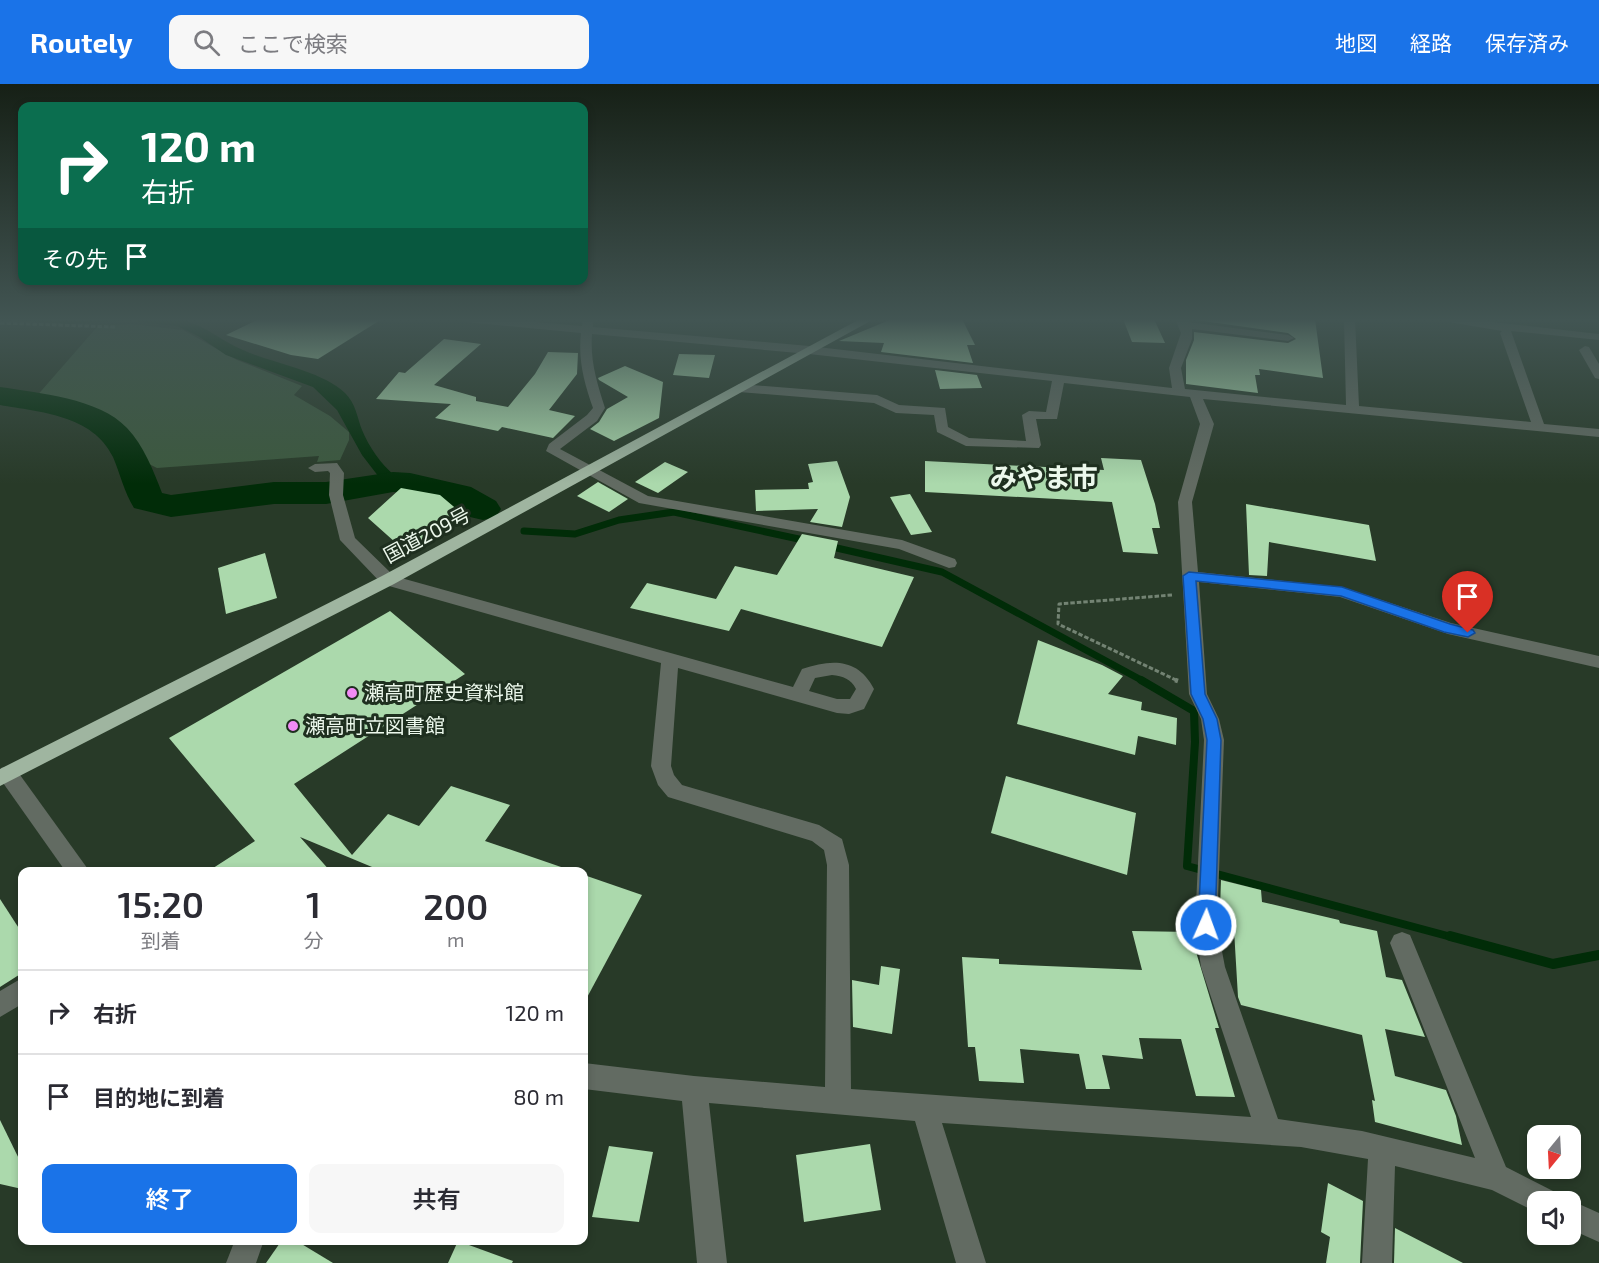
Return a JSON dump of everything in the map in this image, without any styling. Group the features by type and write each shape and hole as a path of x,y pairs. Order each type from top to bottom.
{"highway":[{"name":"国道209号","path":"4,776 388,580 765,374"}],"street":[{"path":"589,374 599,408 592,417 554,447 553,451 644,500 902,545 949,563"},
{"path":"1023,374 1195,394 1599,433"},
{"path":"1176,374 1179,392"},
{"path":"1352,374 1353,408"},
{"path":"1520,374 1539,427"},
{"path":"739,388 877,399 896,409 940,411 942,429 966,442 1034,445 1029,415 1052,416 1059,378"},
{"path":"1195,394 1207,424 1185,502 1197,690 1210,719 1214,740 1206,925 1214,967 1269,1131"},
{"path":"315,468 332,466 337,473 336,495 340,518 348,540 388,580 798,695"},
{"path":"1190,585 1342,592 1448,628 1599,662"},
{"path":"670,659 662,766 665,779 675,791 819,834 834,845 838,865 838,1101"},
{"path":"4,776 74,867"},
{"path":"1402,943 1496,1177"},
{"path":"0,1005 18,993"},
{"path":"588,1076 694,1089 924,1108 1301,1134 1382,1149 1496,1177 1527,1193"},
{"path":"694,1089 712,1263"},
{"path":"924,1108 971,1263"},
{"path":"1377,1263 1382,1149"},
{"path":"1581,1219 1599,1228"},
{"path":"241,1263 248,1245"}],"path":[{"path":"1190,585 1059,604 1058,624 1197,690"}],"shaded area":[{"path":"56,374 272,374 302,386 294,395 330,416 349,432 349,440 340,460 317,462 319,456 157,468 149,464 130,434 93,411 35,398"},
{"path":"278,374 312,374 335,385 345,393 352,402 368,443 394,475 382,481 362,455 337,410 313,387"}],"building":[{"path":"397,374 447,374 434,385 476,397 476,401 508,407 535,374 577,374 549,410 575,416 553,438 502,427 498,431 435,418 451,404 376,399"},
{"path":"607,374 644,374 663,382 659,418 614,441 590,429 599,422 607,409 628,397 598,378"},
{"path":"673,374 710,374 709,378"},
{"path":"936,374 977,375 982,388 940,389"},
{"path":"1186,374 1260,375 1255,375 1258,393 1186,384"},
{"path":"1295,374 1322,374 1323,378"},
{"path":"1101,458 1141,460 1160,528 1152,528 1158,554 1123,552 1112,502 925,492 925,461 1104,470"},
{"path":"837,461 850,497 842,527 810,522 818,509 756,511 755,490 809,489 808,483 813,482 808,464"},
{"path":"665,462 688,472 658,493 635,482"},
{"path":"598,482 628,499 609,512 577,496"},
{"path":"401,488 440,495 460,512 421,531 430,539 405,551 368,518"},
{"path":"910,494 932,532 911,535 890,497"},
{"path":"1246,504 1369,525 1376,561 1269,542 1267,576 1249,575"},
{"path":"802,534 838,541 834,558 914,577 882,647 741,609 729,631 630,608 647,583 716,599 735,566 777,575"},
{"path":"265,553 277,598 226,614 218,568"},
{"path":"390,611 465,674 294,784 352,855 388,814 419,826 451,786 510,805 485,841 561,867 372,867 300,837 327,867 215,867 255,841 169,738"},
{"path":"1038,640 1102,665 1123,676 1108,694 1142,702 1141,710 1177,718 1176,745 1138,736 1135,755 1017,724"},
{"path":"1006,776 1136,813 1127,875 991,833"},
{"path":"588,876 642,895 588,996"},
{"path":"1221,880 1261,890 1262,902 1377,931 1386,977 1402,980 1425,1037 1385,1029 1395,1076 1446,1090 1456,1116 1462,1145 1375,1122 1372,1100 1375,1101 1362,1035 1241,1005 1238,997 1233,913 1220,909"},
{"path":"0,899 18,927 18,976 0,987"},
{"path":"1132,931 1190,932 1219,1028 1215,1028 1235,1097 1196,1096 1181,1039 1139,1038 1143,1059 1102,1055 1110,1089 1086,1089 1079,1054 1020,1049 1024,1083 979,1081 975,1047 968,1047 962,957 999,959 999,964 1142,970"},
{"path":"881,966 900,969 892,1034 853,1027 852,980 879,985"},
{"path":"0,1120 18,1157 18,1188 0,1184"},
{"path":"870,1144 881,1210 804,1222 796,1155"},
{"path":"609,1146 653,1152 639,1222 592,1217"},
{"path":"1328,1183 1363,1201 1360,1263 1326,1263 1330,1237 1321,1232"},
{"path":"1395,1228 1463,1263 1394,1263"},
{"path":"279,1245 303,1245 333,1263 266,1263"},
{"path":"456,1245 469,1245 513,1261 512,1263 448,1263"}],"waterway":[{"path":"0,396 76,411 103,424 114,433 125,448 147,500 171,506 274,493 326,493 393,482 410,483 459,494 483,509"},
{"path":"524,531 575,534 619,520 674,512 808,541"},
{"path":"828,546 942,572 1143,681"},
{"path":"1141,680 1194,711 1195,742 1187,866 1455,938"},
{"path":"1450,936 1553,964 1599,955"}],"place":[{"name":"瀬高町歴史資料館","path":"352,693"},
{"name":"瀬高町立図書館","path":"293,726"}],"district":[{"name":"みやま市","path":"1044,478"}],"route":[{"path":"1206,925 1214,740 1210,719 1198,694 1189,576 1342,592 1468,633"}]}
